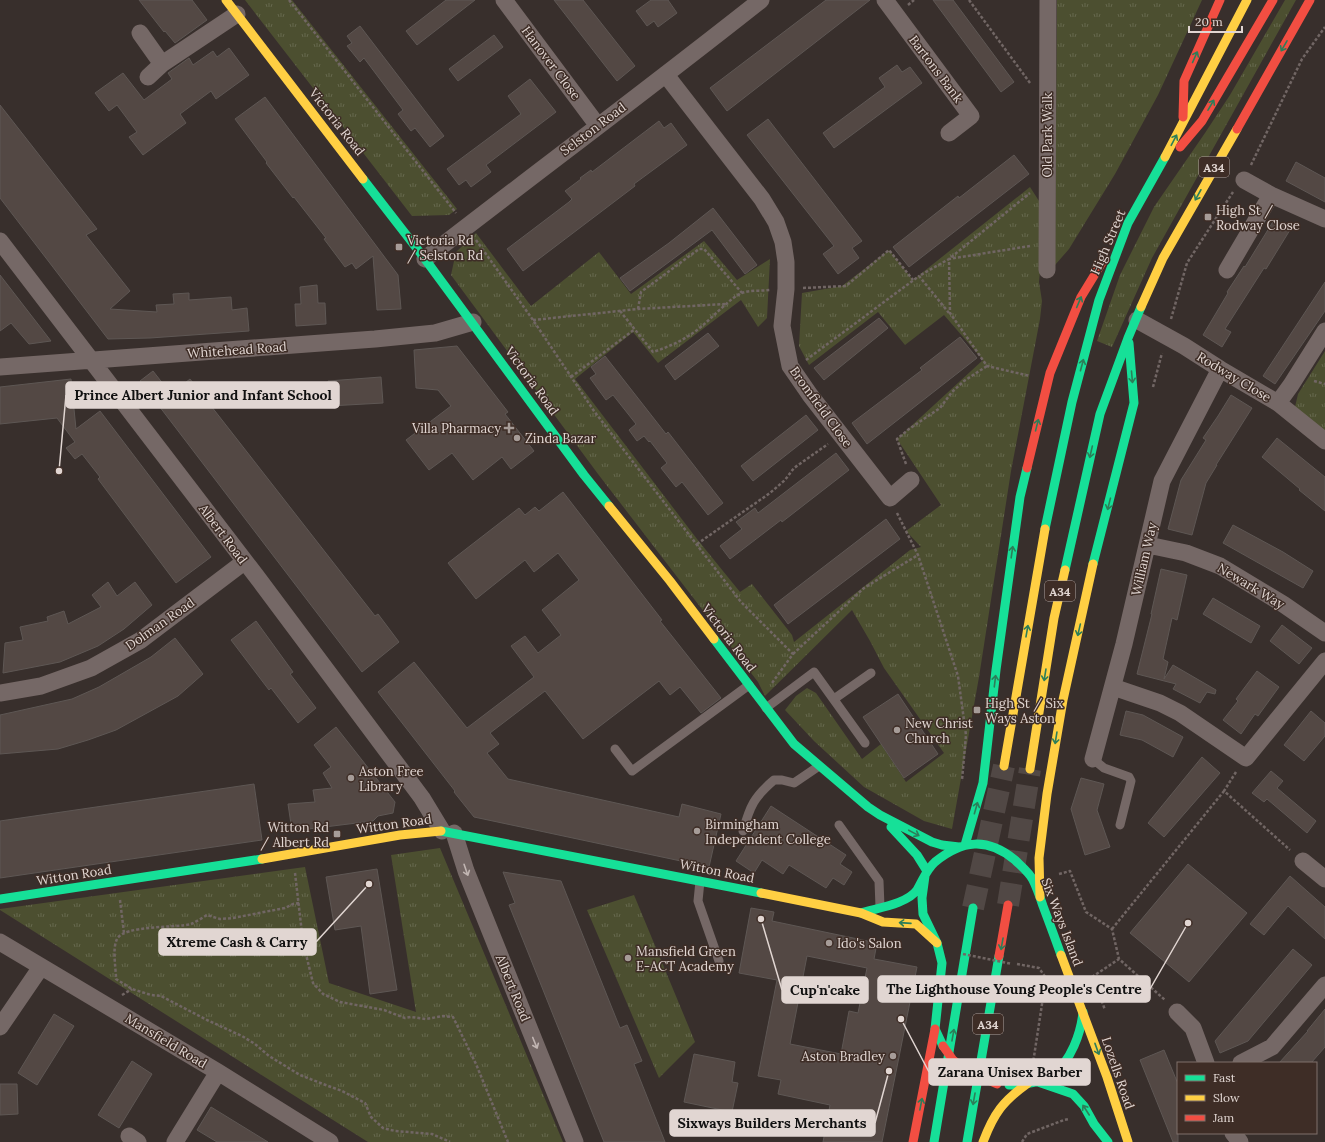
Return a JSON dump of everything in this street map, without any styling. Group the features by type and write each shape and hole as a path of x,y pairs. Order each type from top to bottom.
{"main road":[{"name":"Victoria Road","path":"226,0 425,258 584,475 670,581 794,744 868,807 880,815 932,842 942,845 962,846"},
{"name":"A34","path":"1183,122 1184,81 1220,0"},
{"name":"High Street","path":"1004,766 1047,515 1072,402 1099,300 1128,223 1153,180 1248,0"},
{"name":"A34","path":"1153,180 1202,121 1273,0"},
{"name":"A34","path":"1030,769 1054,618 1100,414 1128,338 1163,258 1310,0"},
{"path":"962,846 983,783 996,670 1020,497 1050,373 1081,297 1128,223"},
{"path":"1040,897 1039,858 1047,794 1063,700 1094,561 1134,403 1128,338"},
{"name":"Victoria Road","path":"880,815 917,855 926,873"},
{"name":"Witton Road","path":"0,899 293,854 400,835 448,832 861,913 883,922 916,924 936,943"},
{"name":"Six Ways Island","path":"984,843 1001,849 1025,870 1033,880 1083,1012 1080,1034 1073,1048 1054,1074 1033,1082 1014,1085 997,1084 966,1070 953,1060 942,1046 935,1029 942,963 936,943 923,914 922,898 926,873 938,859 962,846 984,843"},
{"name":"Witton Road","path":"861,913 896,903 915,892 926,873"},
{"name":"A34","path":"967,1142 1008,905"},
{"name":"A34","path":"934,1142 973,908"},
{"name":"Lozells Road","path":"1083,1012 1107,1077 1128,1142"},
{"path":"914,1142 935,1029"},
{"path":"983,1142 989,1124 997,1111 1013,1094 1033,1082 1073,1094 1084,1106 1094,1124 1108,1142"}],"street":[{"name":"Hanover Close","path":"504,0 598,126"},
{"name":"Selston Road","path":"425,258 666,75 761,0"},
{"name":"Bartons Bank","path":"885,0 971,116 949,133"},
{"name":"Old Park Walk","path":"1047,270 1048,0"},
{"path":"148,77 162,64 237,14"},
{"path":"140,33 162,64"},
{"name":"Bromfield Close","path":"666,75 762,199 776,222 784,249 786,262 786,289 782,326 790,366 840,435 890,498"},
{"path":"1244,180 1271,195 1325,219"},
{"path":"1227,270 1271,195"},
{"name":"Albert Road","path":"0,241 448,832 466,871 576,1142"},
{"name":"Rodway Close","path":"1137,320 1184,346 1278,404 1325,441"},
{"name":"Whitehead Road","path":"0,367 375,339 435,333 473,322"},
{"path":"1278,404 1325,331"},
{"name":"William Way","path":"1093,759 1113,687 1162,481 1178,447 1220,369"},
{"path":"890,498 911,480"},
{"name":"Newark Way","path":"1148,545 1186,553 1220,566 1283,604 1325,633"},
{"name":"Dolman Road","path":"0,693 41,686 91,668 141,640 244,562"},
{"path":"1113,687 1160,703 1180,713 1246,758 1325,661"},
{"path":"1303,861 1325,880"},
{"name":"Mansfield Road","path":"0,942 218,1072 330,1142"},
{"path":"0,1027 41,967"},
{"path":"1243,1062 1272,1047 1325,985"},
{"path":"1177,1012 1193,1028 1206,1062"},
{"path":"174,1142 218,1072"},
{"path":"1234,1134 1240,1142"}],"lane":[{"path":"766,708 814,672 865,743"},
{"path":"834,699 871,673"},
{"path":"615,749 632,771 749,685"},
{"path":"1093,759 1104,768 1128,777 1131,781 1120,825"},
{"path":"743,831 751,806 757,796 774,780 794,783 819,766"},
{"path":"839,825 879,881 880,907"},
{"path":"700,881 698,901 719,961"}],"path":[{"path":"289,0 467,226 533,320 594,411 741,602 793,654"},
{"path":"969,0 1048,107"},
{"path":"1244,180 1302,59 1325,28"},
{"path":"790,366 807,360 913,280 949,258 1047,179"},
{"path":"949,258 1047,243"},
{"path":"638,309 641,292 699,248 704,249 742,293"},
{"path":"620,311 653,352 671,346 684,339 702,326 726,304 742,293 846,286 889,250 913,280"},
{"path":"949,258 950,313"},
{"path":"919,276 950,313 987,366 1048,381"},
{"path":"533,320 638,309 726,304"},
{"path":"571,377 634,329"},
{"path":"911,480 897,439 940,408 952,392 964,381 987,366"},
{"path":"697,544 770,493 785,480 794,468 840,435"},
{"path":"890,498 918,555 958,676 966,736 962,780 983,783"},
{"path":"759,699 793,654 864,588 918,555"},
{"path":"1112,929 1224,791 1246,758"},
{"path":"1224,791 1303,861"},
{"path":"293,854 303,942 313,983 324,994 340,1002 384,1010 405,1018 426,1019 443,1016 453,1017 476,1064 508,1142"},
{"path":"1054,876 1070,871 1086,912 1112,929 1119,959 1177,1012"},
{"path":"117,882 124,933"},
{"path":"299,903 285,908 249,916 220,919 207,915 191,924 150,927 124,933 117,938 114,949 116,979 132,989 151,995 161,996 242,1036 255,1044 269,1056 300,1075 342,1091 365,1103 371,1117 383,1128 395,1131 432,1134 450,1142"},
{"path":"963,954 1040,968 1046,978 1032,1064"},
{"path":"1092,977 1119,959"},
{"path":"1022,1142 1027,1134 1071,1118"}],"green space":[{"path":"245,0 292,0 457,209 449,215 412,216"},
{"path":"1057,0 1202,0 1158,95 1115,174 1069,249 1055,265"},
{"path":"1285,0 1296,0 1152,258 1112,347 1097,341 1120,275 1154,207 1230,95"},
{"path":"1030,187 1039,201 1041,260 1039,282 1042,301 1040,319 1011,471 979,677 952,829 924,821 864,787 814,741 785,710 796,696 807,688 816,693 862,759 881,744 906,782 944,753 884,668 852,610 765,696 758,682 598,474 451,275 456,252 476,233 531,306 599,252 631,294 704,241 737,280 770,259 767,318 758,327 741,300 658,363 633,332 575,379 697,539 740,592 752,584 792,635 794,642 910,550 921,547 906,531 941,505 897,439 983,360 944,315 905,345 878,312 809,365 799,346 802,293 842,286 889,250 913,280"},
{"path":"1325,351 1325,431 1295,407 1298,394"},
{"path":"440,848 563,1142 368,1142 0,910 305,867 329,983 416,1012 391,855"},
{"path":"634,895 695,1042 659,1078 587,910"}],"building":[{"path":"139,0 192,0 207,20 175,43 165,31 164,32"},
{"path":"446,0 475,0 417,45 406,31"},
{"path":"554,0 583,0 635,66 617,81"},
{"path":"651,0 668,0 677,13 658,27 654,21 647,26 636,11"},
{"path":"826,0 870,0 727,111 710,88"},
{"path":"933,0 953,0 1014,82 1001,92"},
{"path":"360,26 444,136 430,147 415,128 411,131 398,114 403,110 364,58 360,62 347,46 352,43 347,36"},
{"path":"494,35 503,47 458,81 449,69"},
{"path":"229,48 249,75 216,99 211,91 180,114 186,123 143,155 129,137 137,132 117,105 109,111 95,93 123,73 144,100 172,79 168,73 189,58 193,65 213,51 217,57"},
{"path":"897,65 902,72 910,67 922,83 834,148 823,133 885,87 879,78"},
{"path":"530,79 556,112 486,165 491,172 471,187 466,180 459,185 447,169 521,114 508,96"},
{"path":"265,97 398,275 401,309 377,310 373,256 356,269 352,263 345,267 324,239 326,238 266,163 267,162 235,119"},
{"path":"0,105 97,229 86,235 130,291 110,309 157,312 156,305 174,304 173,294 189,293 189,300 231,297 232,310 247,308 249,331 150,338 108,339 0,198"},
{"path":"768,119 862,241 852,248 859,258 838,274 823,254 834,246 747,135"},
{"path":"659,121 664,128 671,123 687,145 634,184 635,186 523,271 507,249 569,202 572,199 565,191 581,179 580,178 591,170 592,172"},
{"path":"1014,155 1029,174 909,267 893,247 958,196 959,198"},
{"path":"1296,162 1325,178 1325,202 1286,181"},
{"path":"713,208 757,265 745,274 712,230 630,291 620,278 669,243"},
{"path":"1274,220 1290,230 1266,269 1264,268 1225,329 1231,332 1222,347 1203,335 1228,293 1227,292 1244,266 1245,267"},
{"path":"0,275 51,341 29,344 11,323 0,331"},
{"path":"1325,282 1325,311 1275,384 1263,376"},
{"path":"317,285 318,303 325,303 326,324 296,326 295,304 301,304 300,287"},
{"path":"879,318 888,328 824,380 814,368"},
{"path":"708,333 719,346 675,380 665,366"},
{"path":"960,337 977,358 867,444 852,423 922,370 920,368"},
{"path":"457,346 508,412 505,414 534,451 511,469 502,457 473,480 452,453 429,470 406,440 451,406 438,390 416,388 414,350"},
{"path":"605,356 666,434 668,432 723,503 708,515 682,482 676,487 661,468 667,463 650,441 649,442 644,436 637,441 629,430 636,424 613,395 606,400 590,378 596,374 591,367"},
{"path":"153,371 171,394 190,379 375,616 378,614 399,642 362,672 140,381"},
{"path":"381,377 383,403 329,406 328,381"},
{"path":"71,379 76,429 100,411 211,557 176,583 98,479 100,477 82,454 75,459 66,448 75,442 57,418 0,424 0,387"},
{"path":"1231,395 1252,408 1206,483 1192,535 1168,529 1181,480 1206,440 1203,438"},
{"path":"806,415 818,430 753,481 741,466"},
{"path":"1277,438 1325,477 1325,511 1262,457"},
{"path":"836,453 849,470 782,522 781,520 730,559 720,546 742,529 736,522 755,508 758,513"},
{"path":"563,492 662,620 660,621 721,698 701,713 680,687 670,695 659,681 583,739 545,691 490,733 499,744 487,753 508,779 679,817 682,804 721,814 709,867 474,817 378,692 414,662 467,728 534,677 511,646 525,636 538,653 561,635 542,610 579,580 558,553 534,572 525,560 476,599 448,563 519,508 525,515 535,507 539,511"},
{"path":"886,519 900,539 788,624 774,605"},
{"path":"1233,525 1283,552 1313,571 1303,588 1223,543"},
{"path":"1161,569 1187,575 1177,620 1172,618 1163,659 1168,662 1164,679 1173,665 1216,690 1215,694 1207,692 1200,703 1173,689 1176,684 1137,674 1152,614"},
{"path":"108,582 117,596 135,582 152,605 124,629 98,646 60,662 3,673 5,643 23,640 20,627 48,621 47,617 64,611 68,624 101,607 92,595"},
{"path":"1213,598 1260,626 1251,643 1203,614"},
{"path":"256,621 293,672 290,674 316,708 298,723 271,688 269,690 231,640"},
{"path":"1282,625 1312,648 1299,664 1270,641"},
{"path":"175,638 203,674 178,696 116,730 88,740 58,749 0,754 0,715 72,699 99,687 151,657"},
{"path":"1257,671 1279,687 1258,716 1255,714 1241,734 1223,720 1238,701 1236,699"},
{"name":"New Christ Church","path":"898,694 938,754 904,778 863,717"},
{"path":"1126,711 1143,715 1183,737 1173,757 1142,740 1120,735"},
{"path":"1311,711 1325,723 1325,736 1304,761 1284,745"},
{"name":"Aston Free Library","path":"336,727 395,802 393,813 378,816 373,821 292,831 288,804 315,802 313,790 332,788 323,773 331,767 314,745"},
{"path":"1202,757 1220,773 1164,837 1148,823"},
{"path":"1271,771 1283,781 1277,788 1316,821 1307,833 1267,799 1264,802 1252,793"},
{"path":"1081,778 1104,784 1097,810 1110,847 1085,855 1071,809"},
{"path":"254,784 262,840 0,878 0,821"},
{"path":"771,806 846,855 840,864 852,872 844,885 833,878 826,888 789,865 783,874 762,860 754,873 736,861"},
{"path":"1188,864 1247,913 1189,982 1130,933"},
{"path":"377,869 397,990 370,994 361,926 335,930 326,877"},
{"path":"503,872 561,881 620,1028 627,1025 642,1061 634,1064 665,1142 604,1142 509,905 515,903"},
{"path":"1290,876 1325,907 1325,939 1288,906 1264,935 1250,924"},
{"path":"751,908 774,912 772,921 877,943 874,959 917,967 882,1142 823,1142 830,1105 778,1094 781,1080 758,1076 777,980 739,973","holes":["807,956 867,968 858,1013 849,1011 841,1054 790,1044"]},
{"path":"1293,949 1312,965 1248,1041 1220,1053 1215,1041"},
{"path":"1325,1009 1325,1047 1312,1062 1280,1062 1308,1031"},
{"path":"54,1014 74,1026 37,1085 18,1073"},
{"path":"1164,1050 1177,1082 1178,1142 1173,1142 1140,1060"},
{"path":"694,1054 735,1062 732,1082 738,1083 732,1112 684,1102"},
{"path":"132,1061 152,1074 119,1128 98,1115"},
{"path":"0,1084 17,1084 18,1114 0,1115"},
{"path":"211,1107 268,1142 217,1142 197,1130"}],"tunnel":[{"path":"973,908 1004,766"},
{"path":"1008,905 1030,769"}],"traffic: fast":[{"path":"1045,529 1072,402 1099,300 1128,223 1165,157"},
{"path":"363,179 425,259 584,475 609,506"},
{"path":"1065,570 1100,414 1141,307"},
{"path":"1093,564 1134,403 1129,343"},
{"path":"965,845 983,783 996,670 1020,497 1027,468"},
{"path":"714,639 794,744 868,807 880,815 932,842 959,847"},
{"path":"891,827 917,855 927,871"},
{"path":"441,831 761,893"},
{"path":"861,913 899,902 912,895 917,890 932,865 955,849 975,844 985,845 1005,853 1015,860 1031,877 1061,955"},
{"path":"0,899 262,859"},
{"path":"925,876 922,898 923,914 937,943 942,963 935,1029 943,1046"},
{"path":"934,1142 973,908"},
{"path":"967,1142 999,956"},
{"path":"1009,1085 1026,1084 1043,1080 1053,1074 1065,1062 1074,1046 1080,1029 1083,1012"},
{"path":"1038,1082 1073,1094 1084,1106 1094,1124 1108,1142"}],"traffic: slow":[{"path":"226,0 363,179"},
{"path":"1165,157 1247,0"},
{"path":"1141,307 1163,258 1237,129"},
{"path":"609,506 670,581 714,639"},
{"path":"1004,766 1045,529"},
{"path":"1040,897 1039,858 1047,794 1063,700 1093,564"},
{"path":"1030,769 1054,618 1065,570"},
{"path":"262,859 400,835 441,831"},
{"path":"761,893 861,913 883,922 916,924 937,943"},
{"path":"1061,955 1107,1077 1128,1142"},
{"path":"983,1142 991,1123 1000,1108 1028,1083"}],"traffic: jam":[{"path":"1183,117 1184,81 1220,0"},
{"path":"1180,147 1202,121 1273,0"},
{"path":"1237,129 1310,0"},
{"path":"1027,468 1050,373 1081,297 1103,261"},
{"path":"999,956 1008,905"},
{"path":"913,1142 935,1029"},
{"path":"943,1046 953,1060 966,1070 997,1084"}],"place":[{"name":"High St / Rodway Close","path":"1208,217"},
{"name":"Victoria Rd / Selston Rd","path":"399,247"},
{"name":"Villa Pharmacy","path":"509,428"},
{"name":"Zinda Bazar","path":"517,438"},
{"name":"Prince Albert Junior and Infant School","path":"59,471"},
{"name":"High St / Six Ways Aston","path":"977,710"},
{"name":"New Christ Church","path":"897,730"},
{"name":"Aston Free Library","path":"351,778"},
{"name":"Birmingham Independent College","path":"697,831"},
{"name":"Witton Rd / Albert Rd","path":"337,834"},
{"name":"Xtreme Cash & Carry","path":"369,884"},
{"name":"Cup'n'cake","path":"761,919"},
{"name":"The Lighthouse Young People's Centre","path":"1188,923"},
{"name":"Ido's Salon","path":"829,943"},
{"name":"Mansfield Green E-ACT Academy","path":"628,958"},
{"name":"Zarana Unisex Barber","path":"901,1019"},
{"name":"Aston Bradley","path":"893,1056"},
{"name":"Sixways Builders Merchants","path":"889,1071"}]}
